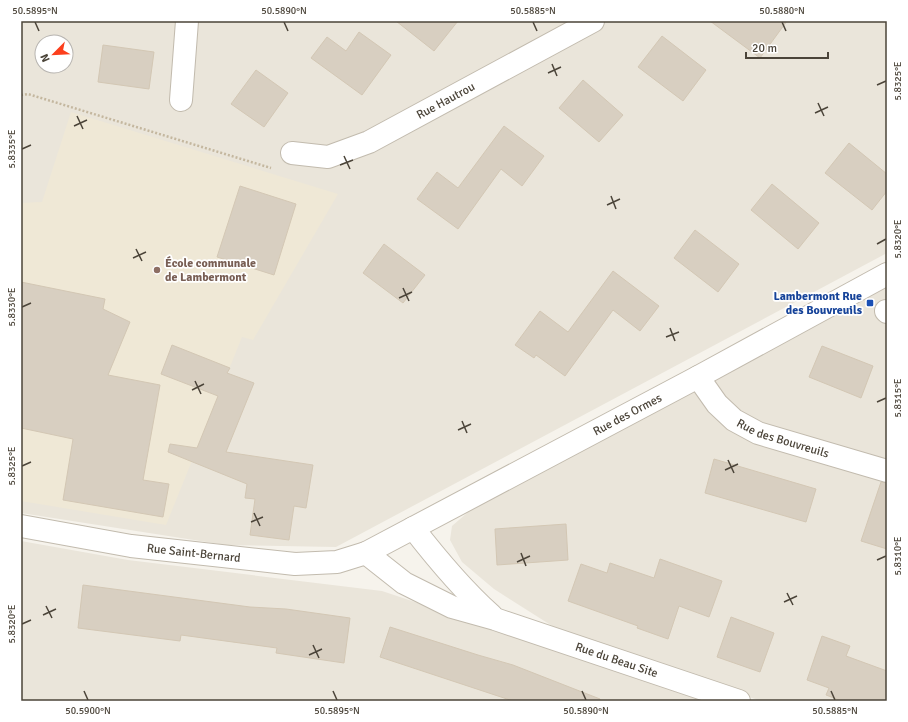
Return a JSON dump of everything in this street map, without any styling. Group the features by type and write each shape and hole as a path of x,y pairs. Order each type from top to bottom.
{"street":[{"path":"182,100 187,21"},
{"name":"Rue Hautrou","path":"292,153 328,157 370,142 593,21"},
{"name":"Rue des Ormes","path":"366,553 698,377 887,274"},
{"name":"Rue des Bouvreuils","path":"698,377 717,404 734,420 758,433 887,471"},
{"name":"Rue Saint-Bernard","path":"21,526 131,546 295,564 337,562 366,553"},
{"name":"Rue du Beau Site","path":"413,528 470,596 495,619"},
{"name":"Rue du Beau Site","path":"366,553 404,583 452,607 495,619 739,701"}],"path":[{"path":"21,95 28,94 272,168 292,153"}],"shaded area":[{"path":"21,21 887,21 887,253 336,547 226,545 21,513"},
{"name":"École communale de Lambermont","path":"71,112 338,194 253,340 242,337 166,525 21,501 21,203 42,202"},
{"path":"887,286 887,701 761,701 568,636 494,589 462,562 450,540 452,526 474,507 748,362"},
{"path":"21,541 128,560 382,591 711,701 21,701"}],"building":[{"path":"396,21 458,21 434,51"},
{"path":"710,21 787,21 760,58"},
{"path":"359,32 391,55 362,95 311,58 327,37 346,51"},
{"path":"662,36 706,70 683,101 638,67"},
{"path":"103,45 154,52 149,89 98,82"},
{"path":"256,70 288,93 264,127 231,104"},
{"path":"583,80 623,115 599,142 559,108"},
{"path":"504,126 544,156 522,186 501,169 458,229 417,199 437,172 458,188"},
{"path":"849,143 887,174 887,191 872,210 825,173"},
{"path":"772,184 819,223 798,249 751,210"},
{"path":"240,186 296,204 274,275 217,257"},
{"path":"695,230 739,264 718,292 674,258"},
{"path":"384,244 425,275 403,303 363,273"},
{"path":"613,271 659,306 640,331 613,310 565,376 536,355 534,358 515,345 540,311 568,332"},
{"path":"21,282 105,299 103,309 130,322 108,375 160,385 143,480 169,484 163,517 63,500 73,439 21,428"},
{"path":"172,345 230,368 227,373 254,383 226,452 313,465 306,508 294,506 289,540 250,535 255,499 245,498 247,484 168,452 170,444 197,448 218,396 161,374"},
{"path":"822,346 873,366 861,398 809,377"},
{"path":"714,459 816,489 806,522 705,493"},
{"path":"881,482 887,483 887,549 861,541"},
{"path":"566,524 568,560 497,565 495,529"},
{"path":"660,559 722,581 709,617 679,606 668,639 637,628 638,626 568,601 581,564 607,573 610,563 654,578"},
{"path":"83,585 250,607 286,609 350,618 344,663 276,653 277,648 181,635 180,641 78,628"},
{"path":"731,617 774,633 760,672 717,657"},
{"path":"390,627 513,665 600,699 600,701 513,701 380,657"},
{"path":"822,636 850,646 846,656 887,671 887,701 842,701 826,695 829,688 807,680"}],"place":[{"name":"École communale de Lambermont","path":"157,270"},
{"name":"Lambermont Rue des Bouvreuils","path":"870,303"}]}
